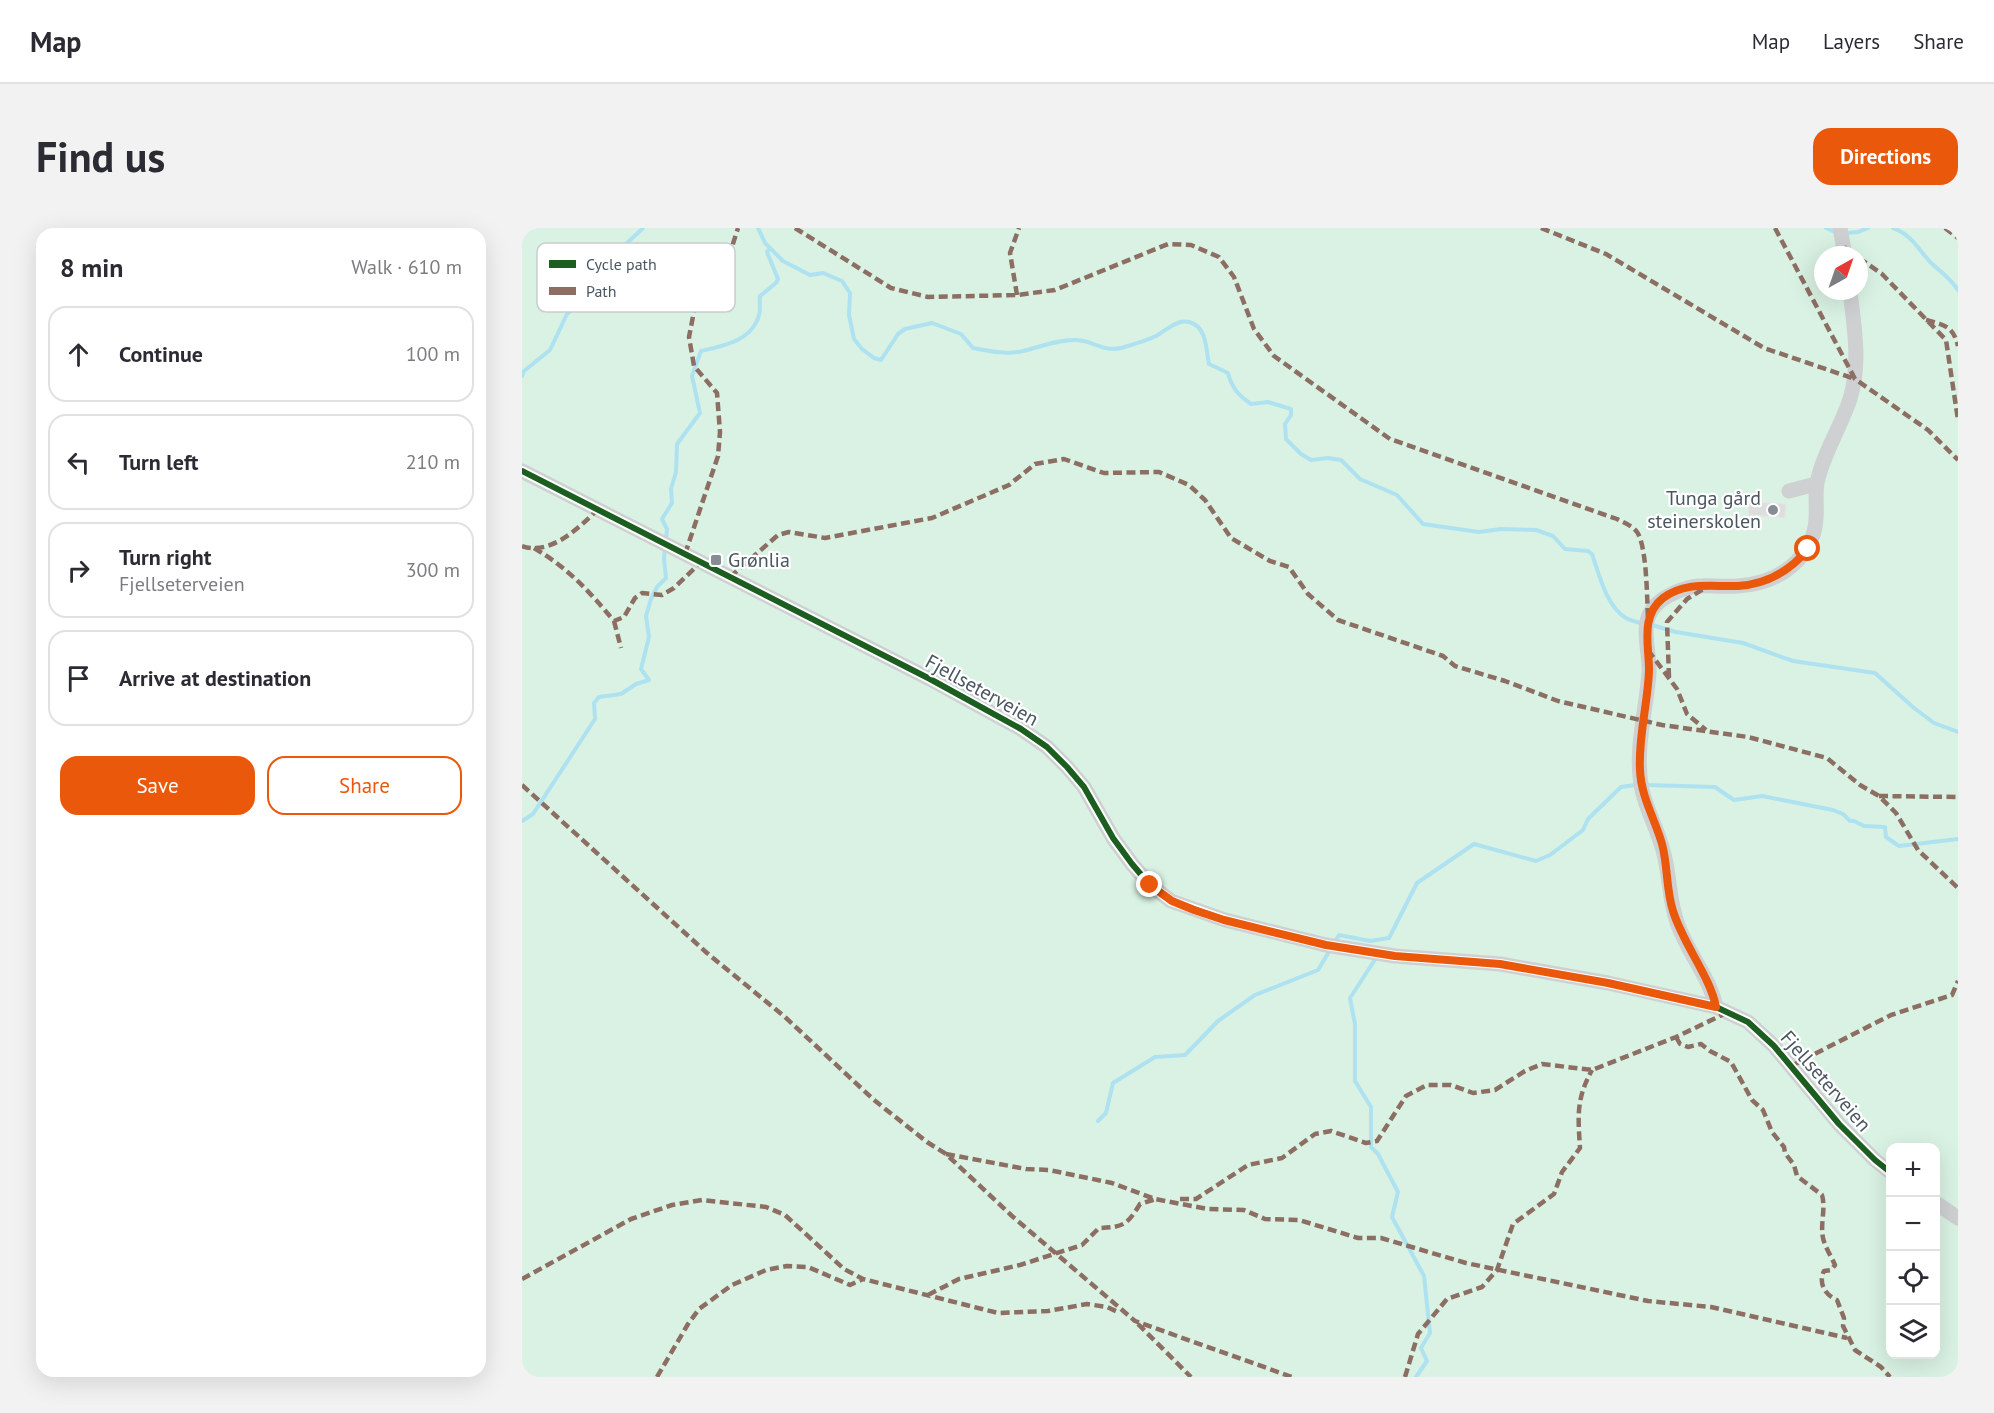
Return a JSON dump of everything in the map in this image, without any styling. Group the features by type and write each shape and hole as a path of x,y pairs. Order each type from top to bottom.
{"street":[{"path":"1716,1007 1714,996 1689,949 1672,909 1661,841 1645,803 1641,785 1639,749 1649,671 1648,624 1654,607 1664,598 1684,587 1749,584 1773,578 1798,561 1808,549 1814,535 1816,520 1816,484 1850,399 1855,379 1856,351 1851,300"},
{"name":"Fjellseterveien","path":"522,471 930,679 1021,729 1047,747 1067,767 1084,787 1113,838 1132,864 1150,885 1172,901 1224,920 1344,948 1395,956 1500,964 1608,983 1716,1007 1748,1022 1767,1038 1839,1124 1886,1168"},
{"path":"1789,491 1816,484"},
{"path":"1940,1206 1958,1218"}],"green space":[{"path":"522,228 1958,228 1958,1377 522,1377"}],"building":[{"name":"Tunga gård steinerskolen","path":"1749,503 1786,504 1785,518 1748,515"}],"waterway":[{"path":"627,243 643,228"},
{"path":"758,228 765,243 783,261 810,275 823,273 842,281 850,293 849,315 854,339 862,349 881,360 898,334 905,329 932,323 961,334 973,348 1011,353 1070,340 1115,349 1152,338 1180,322 1195,324 1205,339 1209,364 1228,373 1231,383 1242,397 1251,404 1268,402 1291,409 1291,415 1285,424 1286,439 1301,454 1311,460 1328,458 1341,460 1360,479 1397,495 1423,524 1479,532 1501,529 1536,530 1553,536 1565,549 1588,551 1592,554 1604,589 1613,606 1626,618 1644,624"},
{"path":"1826,228 1835,232"},
{"path":"1846,233 1868,228"},
{"path":"1893,228 1910,238 1958,290"},
{"path":"666,539 667,529 662,519 672,503 671,489 676,472 677,444 700,413 692,376 701,351 736,341 750,331 755,324 760,313 760,296 778,279 767,252 770,248"},
{"path":"522,376 524,371 550,350 569,312"},
{"path":"522,821 533,814 595,719 594,703 599,697 621,694 636,684 649,680 641,669 649,637 646,616 657,587 666,578 665,547"},
{"path":"1652,625 1676,632 1743,643 1793,661 1875,673 1934,723 1958,732"},
{"path":"1334,943 1339,935 1370,941 1389,938 1417,883 1474,844 1536,861 1550,855 1583,830 1588,819 1621,787 1636,785"},
{"path":"1647,785 1715,787 1734,800 1762,796 1833,810 1843,814 1850,821 1864,826 1885,827 1886,837 1899,846 1958,839"},
{"path":"1098,1121 1106,1113 1113,1083 1155,1057 1185,1055 1218,1021 1255,995 1318,970 1330,950"},
{"path":"1376,958 1350,998 1355,1024 1355,1081 1371,1107 1371,1147 1378,1154 1398,1192 1392,1217 1424,1276 1430,1333 1421,1348 1427,1361 1416,1377"}],"marked path":[{"path":"733,243 738,228"},
{"path":"795,228 891,288 928,297 1017,295 1055,290 1168,244 1191,245 1219,257 1234,277 1254,329 1274,356 1390,439 1617,519 1633,528 1637,532 1643,549 1648,619"},
{"path":"1017,295 1010,253 1019,228"},
{"path":"1541,228 1606,254 1764,348 1855,379"},
{"path":"1775,228 1855,379 1928,430 1958,460"},
{"path":"1945,228 1958,238"},
{"path":"1868,264 1882,274 1946,340 1958,420"},
{"path":"685,554 718,456 720,432 717,393 694,366 689,337 694,312"},
{"path":"1926,320 1951,330 1958,346"},
{"path":"730,577 778,535 789,532 825,538 932,518 1009,485 1035,464 1064,459 1104,473 1159,472 1189,485 1205,500 1231,538 1270,561 1289,567 1308,594 1338,620 1443,656 1455,666 1505,681 1558,701 1662,725 1748,737 1827,758 1860,785 1879,796 1896,813 1918,850 1958,888"},
{"path":"522,546 533,548 553,544 573,532 597,510"},
{"path":"534,548 558,564 577,581 614,621 624,617 635,598 642,593 662,595 674,588 701,562"},
{"path":"1669,677 1667,622 1687,599 1710,585"},
{"path":"614,621 621,648"},
{"path":"1648,650 1677,689 1687,714 1706,730"},
{"path":"522,785 707,953 785,1017 874,1100 927,1142 946,1154 1012,1216 1135,1321 1292,1377"},
{"path":"1879,796 1958,797"},
{"path":"1791,1066 1891,1015 1952,995 1958,981"},
{"path":"1180,1199 1196,1199 1248,1165 1282,1158 1315,1134 1331,1131 1366,1143 1377,1141 1406,1096 1427,1085 1451,1085 1473,1093 1495,1090 1525,1071 1542,1064 1592,1070 1676,1037 1722,1015 1725,1011"},
{"path":"1676,1037 1680,1044 1688,1047 1701,1044 1731,1062 1752,1100 1763,1110 1772,1132 1794,1165 1797,1176 1822,1195 1823,1238 1835,1265 1831,1270 1824,1271 1822,1284 1829,1295 1837,1300 1844,1318 1843,1326 1855,1350 1881,1367 1890,1377"},
{"path":"1405,1377 1418,1334 1447,1299 1482,1287 1497,1270 1513,1224 1554,1194 1562,1172 1580,1148 1579,1108 1583,1090 1592,1070"},
{"path":"946,1154 1026,1169 1049,1170 1112,1183 1155,1199 1208,1209 1244,1210 1265,1219 1299,1220 1358,1238 1381,1238 1466,1263 1648,1301 1711,1307 1847,1338"},
{"path":"928,1295 959,1279 1020,1265 1082,1245 1099,1228 1124,1224 1140,1204 1156,1199"},
{"path":"522,1279 631,1219 672,1205 702,1200 766,1207 785,1215 844,1269 863,1279 998,1313 1048,1311 1087,1304 1107,1307 1120,1313"},
{"path":"657,1377 699,1309 732,1285 766,1270 787,1266 808,1267 850,1285 863,1279"},
{"path":"1138,1324 1191,1377"}],"cycle path":[{"path":"522,471 930,679 1021,729 1047,747 1067,767 1084,787 1113,838 1132,864 1150,885 1171,901 1225,920 1326,945 1395,956 1500,964 1608,983 1716,1007 1748,1022 1774,1046 1839,1124 1886,1169"}],"place":[{"name":"Tunga gård steinerskolen","path":"1773,510"},
{"name":"Grønlia","path":"716,560"}],"route":[{"path":"1150,885 1172,901 1194,910 1224,920 1326,945 1395,956 1500,964 1608,983 1716,1007 1714,996 1678,927 1672,909 1661,841 1645,803 1642,789 1639,749 1649,671 1648,620 1654,607 1664,598 1684,587 1738,586 1760,582 1785,571 1808,549"}]}
